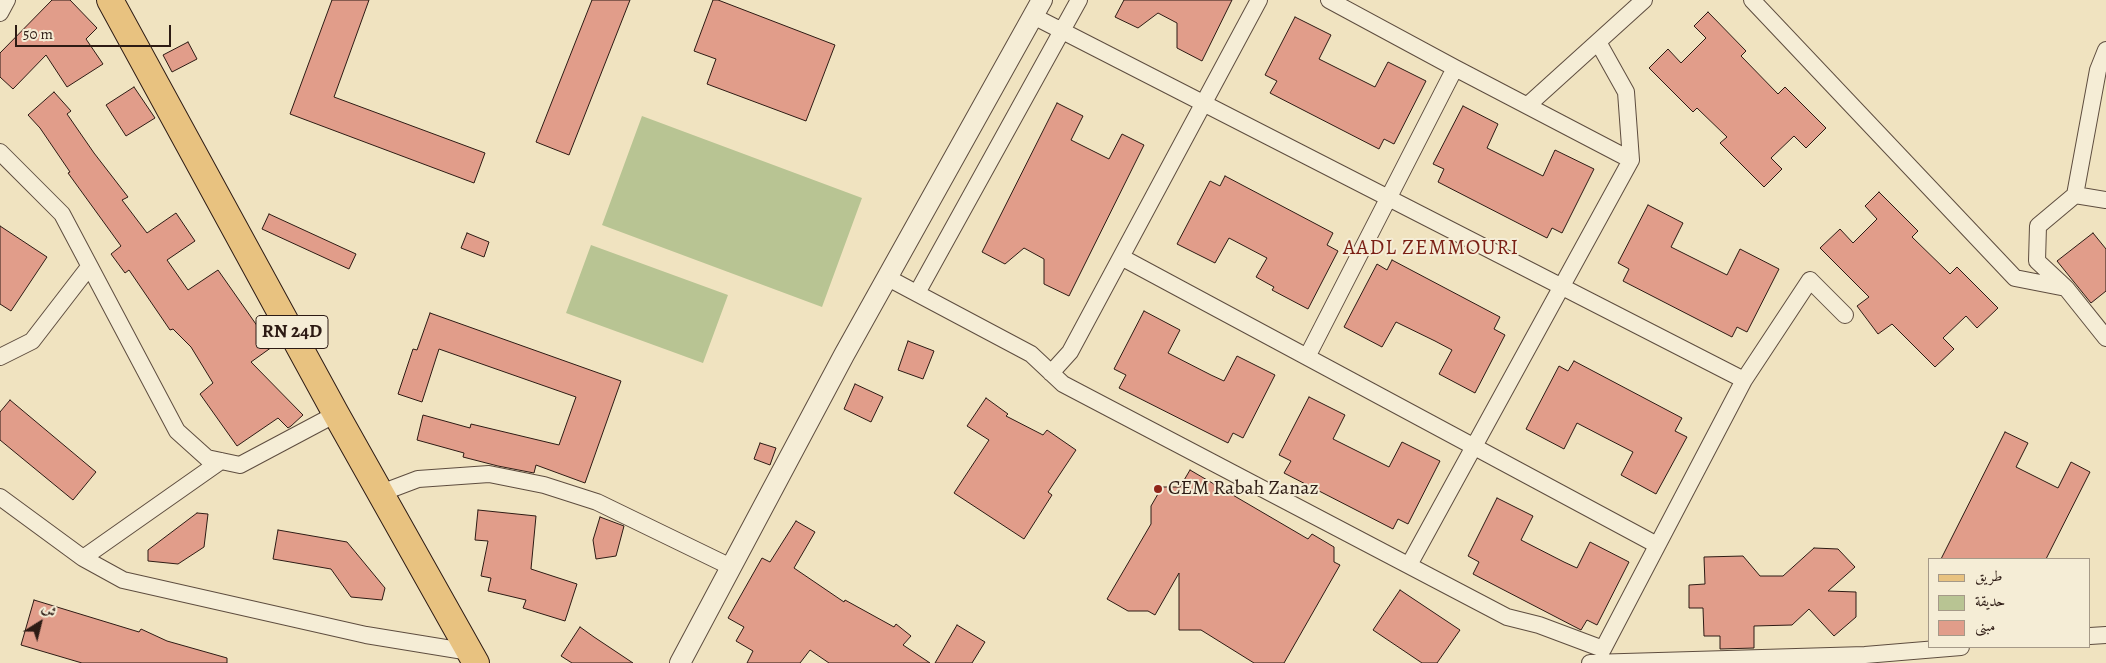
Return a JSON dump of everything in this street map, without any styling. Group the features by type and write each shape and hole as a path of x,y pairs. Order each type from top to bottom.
{"main road":[{"name":"RN 24D","path":"110,0 336,414 473,658"}],"street":[{"path":"0,13 7,0"},
{"path":"917,293 1079,0"},
{"path":"1051,373 1070,352 1259,0"},
{"path":"1330,0 1630,160"},
{"path":"1528,105 1644,0"},
{"path":"1752,0 2014,278 2066,288"},
{"path":"680,663 844,354 1038,8 1062,32 1744,380"},
{"path":"1409,565 1630,160 1626,92 1598,42"},
{"path":"2106,50 2098,70 2075,195 2038,226 2037,261 2066,288 2106,338"},
{"path":"1308,357 1455,68"},
{"path":"0,152 62,214 176,431 207,458 240,465 336,414"},
{"path":"2075,195 2106,200"},
{"path":"1121,257 1658,545"},
{"path":"2014,278 2037,261"},
{"path":"0,357 32,341 89,267"},
{"path":"888,278 1031,354 1064,384 1508,617 1539,625 1598,658 1811,659 1949,648"},
{"path":"1598,658 1744,380 1810,280 1845,315"},
{"path":"83,558 221,461"},
{"path":"381,493 418,479 489,474 544,485 597,502 731,567"},
{"path":"0,497 83,558 122,580 473,658"},
{"path":"2091,636 2106,635"}],"green space":[{"path":"642,116 862,198 822,307 602,225"},
{"path":"591,245 728,295 703,363 566,313"}],"building":[{"path":"52,0 70,0 97,28 86,39 103,64 67,87 46,55 13,89 0,77 0,53"},
{"path":"332,0 369,0 334,97 485,153 474,183 290,114"},
{"path":"592,0 630,0 569,155 536,142"},
{"path":"713,0 718,0 835,45 806,121 707,84 716,59 694,51"},
{"path":"1124,0 1232,0 1202,61 1177,48 1177,23 1158,13 1138,28 1115,17"},
{"path":"1708,12 1746,51 1741,56 1778,94 1785,87 1826,128 1806,148 1794,136 1771,158 1782,169 1764,187 1720,143 1727,137 1697,108 1693,112 1649,68 1668,49 1681,63 1706,38 1694,26"},
{"path":"1295,17 1331,35 1319,59 1375,87 1388,62 1426,81 1394,144 1384,139 1379,149 1270,93 1277,81 1265,75"},
{"path":"188,42 197,59 172,72 163,55"},
{"path":"134,87 155,118 126,136 106,105"},
{"path":"54,92 71,111 67,114 128,197 122,200 147,233 176,213 195,241 167,260 188,290 218,270 272,347 251,362 303,415 291,426 288,428 278,418 237,446 200,394 213,383 191,347 173,329 170,330 129,270 125,273 111,254 121,246 68,173 70,172 40,128 28,115"},
{"path":"1057,103 1083,116 1071,140 1109,159 1122,134 1144,145 1069,296 1044,284 1044,259 1024,248 1005,264 982,252"},
{"path":"1463,106 1498,124 1487,148 1543,176 1555,150 1594,169 1562,233 1552,228 1547,238 1438,182 1444,169 1433,164"},
{"path":"1225,176 1333,233 1327,245 1338,251 1308,309 1272,290 1274,287 1256,277 1267,258 1229,238 1215,263 1177,244 1210,181 1220,186"},
{"path":"1879,192 1918,231 1912,237 1950,274 1957,267 1998,308 1977,328 1966,316 1943,338 1954,349 1935,367 1892,324 1878,334 1857,306 1869,297 1820,248 1840,229 1853,243 1877,219 1865,206"},
{"path":"1648,205 1683,223 1671,247 1727,275 1740,249 1779,269 1747,332 1737,327 1732,337 1623,281 1629,269 1618,263"},
{"path":"269,214 356,254 349,269 262,229"},
{"path":"0,226 47,257 11,311 0,304"},
{"path":"467,233 489,242 484,257 461,248"},
{"path":"2093,233 2106,249 2106,291 2091,303 2057,261"},
{"path":"1392,260 1500,317 1494,329 1505,335 1475,393 1439,374 1452,350 1435,341 1396,322 1382,347 1344,327 1377,264 1387,270"},
{"path":"1144,311 1180,330 1168,353 1211,375 1224,381 1237,356 1275,375 1243,438 1233,433 1228,443 1119,388 1126,375 1114,369"},
{"path":"430,313 621,381 585,483 536,465 534,473 498,466 463,457 464,453 417,440 423,415 470,428 471,424 559,445 576,397 439,349 422,402 398,394 413,349 417,350"},
{"path":"908,341 934,351 923,379 898,370"},
{"path":"1574,361 1682,418 1675,431 1687,437 1656,494 1621,475 1633,452 1577,423 1564,449 1526,429 1559,366 1568,371"},
{"path":"855,384 883,397 871,422 844,409"},
{"path":"1309,397 1345,415 1333,439 1389,467 1402,442 1440,461 1408,524 1398,519 1393,529 1284,473 1291,461 1279,455"},
{"path":"986,398 1008,414 1006,416 1043,435 1047,430 1076,450 1048,492 1052,495 1024,539 954,493 989,440 967,426"},
{"path":"10,400 96,472 73,500 0,440 0,412"},
{"path":"2005,432 2028,443 2016,467 2058,488 2071,462 2090,472 2047,558 1942,558"},
{"path":"760,443 776,448 770,465 754,459"},
{"path":"1190,470 1308,539 1312,534 1334,547 1334,562 1340,565 1284,663 1254,663 1201,630 1179,630 1179,573 1155,615 1148,611 1128,611 1107,599 1151,524 1151,506 1162,487 1180,487"},
{"path":"1497,498 1533,516 1521,540 1564,562 1577,568 1590,542 1629,562 1597,625 1587,620 1581,630 1473,574 1479,562 1468,556"},
{"path":"478,510 536,516 531,569 577,584 565,621 523,608 526,600 488,591 491,578 481,576 488,541 475,540"},
{"path":"197,513 208,514 204,547 178,564 148,561 148,550"},
{"path":"600,517 624,526 616,556 596,559 593,540"},
{"path":"796,521 815,532 794,568 844,602 845,600 894,627 896,624 911,636 903,645 930,663 829,663 810,650 800,663 747,663 753,651 736,641 744,627 728,618 762,558 770,562"},
{"path":"278,530 347,542 385,588 382,600 351,597 331,569 273,559"},
{"path":"1814,548 1838,549 1855,567 1828,591 1856,592 1856,617 1834,636 1809,609 1792,625 1754,626 1754,648 1720,649 1720,636 1704,636 1703,608 1689,608 1689,585 1705,584 1704,557 1743,556 1760,576 1783,576"},
{"path":"1400,590 1460,630 1437,663 1422,663 1373,630"},
{"path":"34,600 139,632 141,629 167,641 227,658 227,663 82,663 21,645"},
{"path":"957,625 985,642 972,663 935,663"},
{"path":"580,627 633,663 572,663 561,656"}],"place":[{"name":"CEM Rabah Zanaz","path":"1158,489"}],"district":[{"name":"AADL ZEMMOURI","path":"1431,249"}]}
